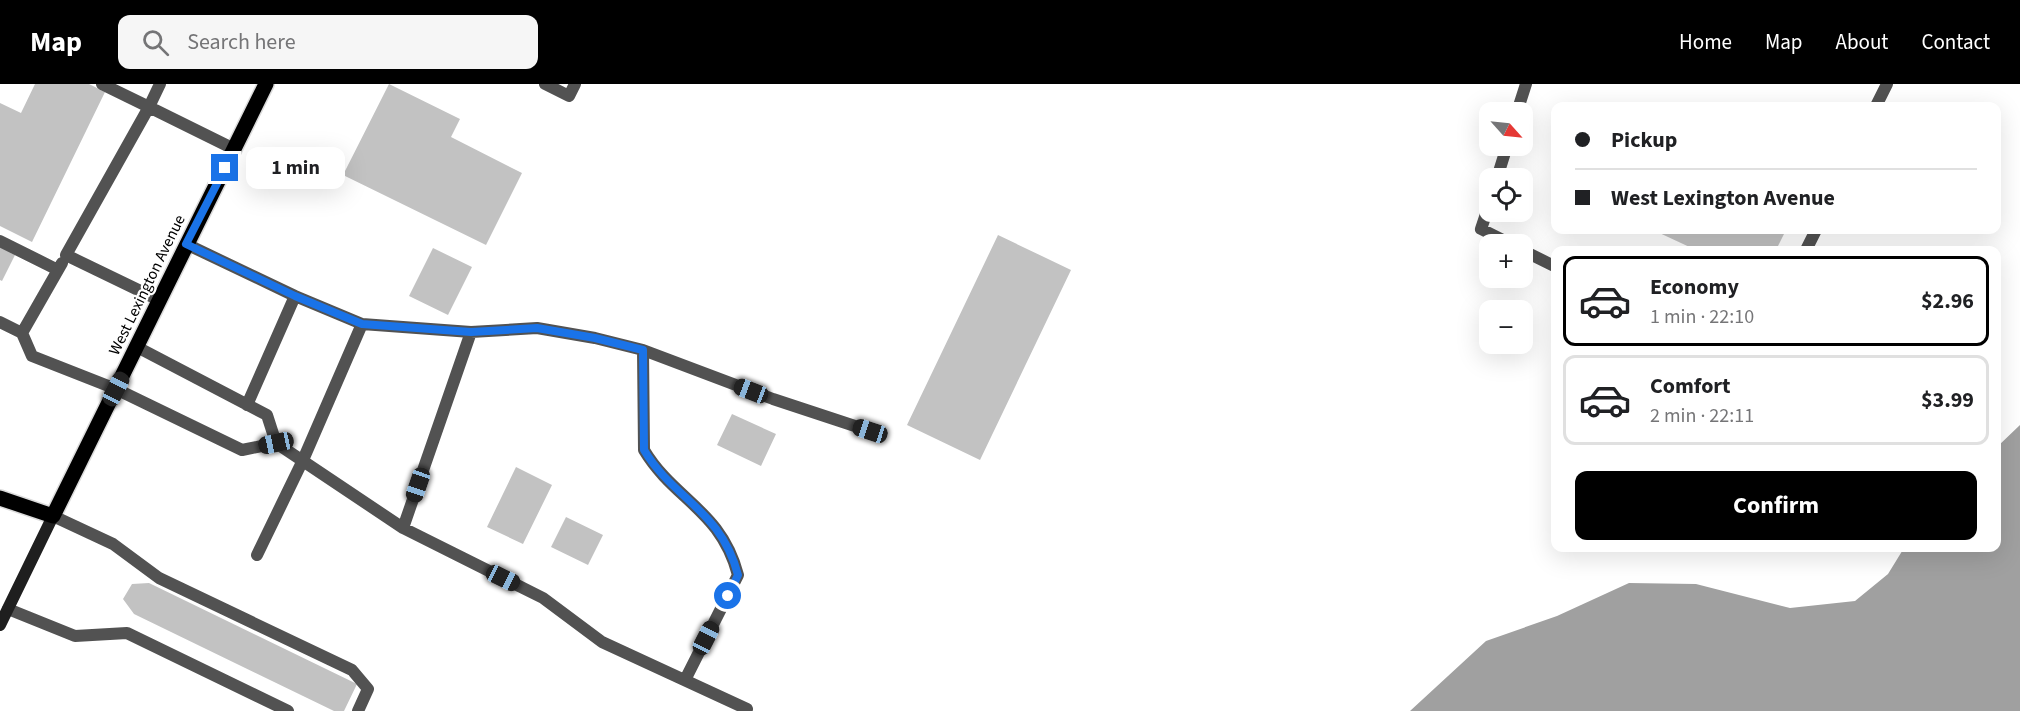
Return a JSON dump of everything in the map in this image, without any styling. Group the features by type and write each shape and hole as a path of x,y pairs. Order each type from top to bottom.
{"main road":[{"name":"West Lexington Avenue","path":"53,516 266,84"},
{"path":"0,498 53,516 0,625"}],"lane":[{"path":"102,84 234,149"},
{"path":"22,333 160,84"},
{"path":"544,84 568,96 575,84"},
{"path":"1520,102 1526,84"},
{"path":"1878,102 1887,84"},
{"path":"1483,222 1481,229 1491,234"},
{"path":"0,241 58,270"},
{"path":"186,244 295,296 362,324 471,332 537,328 595,338 643,350 773,399 870,431"},
{"path":"66,255 159,300"},
{"path":"1533,256 1551,264"},
{"path":"247,405 295,296"},
{"path":"0,322 22,333 32,356 116,389 242,450 276,443"},
{"path":"257,555 303,460 362,324"},
{"path":"403,528 471,332"},
{"path":"137,347 267,415 276,443 403,528 543,598 602,642 747,709"},
{"path":"643,350 644,450 651,463 712,521 733,555 738,575 685,680"},
{"path":"53,516 113,544 159,578 352,670 368,689 358,711"},
{"path":"8,609 75,636 127,633 288,711"}],"shaded area":[{"path":"2020,425 2020,711 1410,711 1486,641 1557,616 1629,583 1696,584 1790,608 1855,601 1888,574 1902,552 2001,552 2001,443"}],"building":[{"path":"35,84 89,84 105,92 32,242 0,226 0,103 21,113"},
{"path":"389,84 460,119 451,137 522,173 486,245 343,175"},
{"path":"1662,234 1784,234 1778,246 1687,246"},
{"path":"998,235 1071,270 980,460 907,425"},
{"path":"0,247 15,255 2,281 0,280"},
{"path":"433,248 472,267 448,315 409,296"},
{"path":"732,414 776,434 761,466 717,445"},
{"path":"516,467 552,485 523,544 487,527"},
{"path":"566,517 603,535 588,565 551,547"},
{"path":"149,583 357,684 344,711 334,711 134,614 123,599 132,584"}],"route":[{"path":"225,168 186,244 295,296 362,324 471,332 537,328 595,338 643,350 644,450 651,463 712,521 733,555 738,575 728,596"}]}
